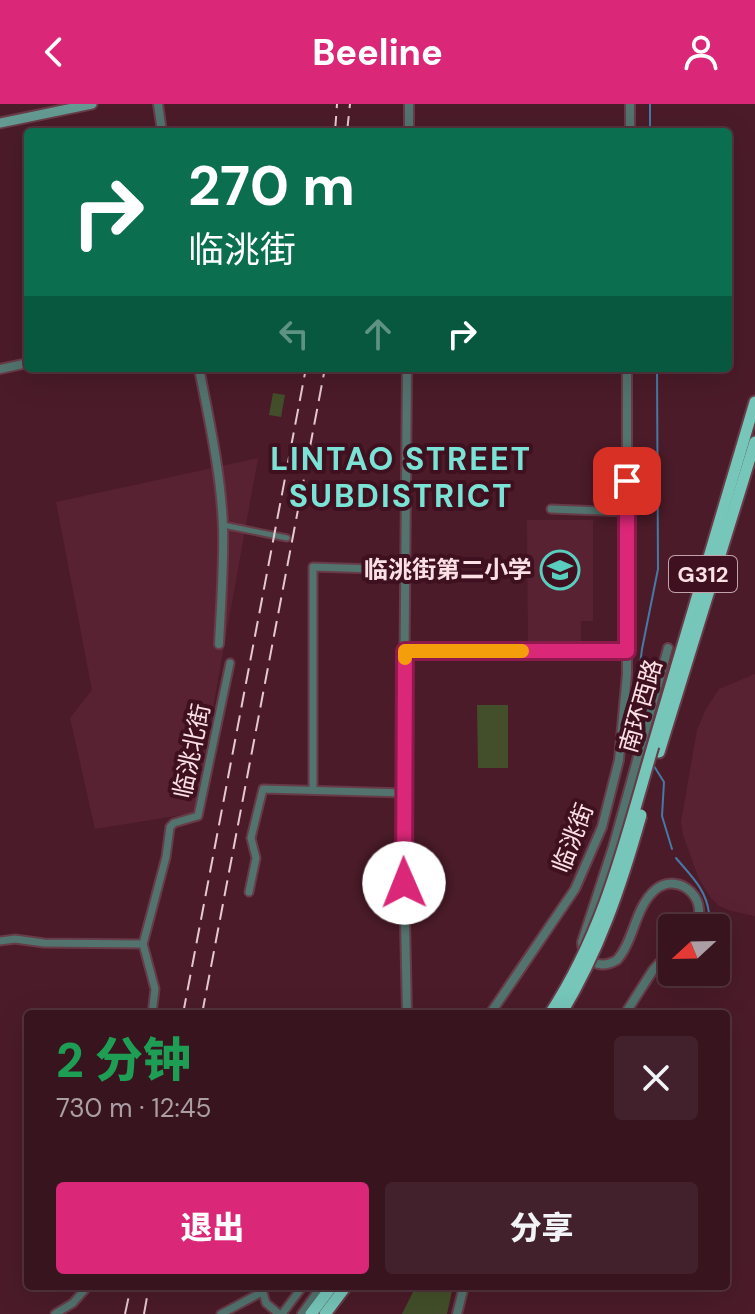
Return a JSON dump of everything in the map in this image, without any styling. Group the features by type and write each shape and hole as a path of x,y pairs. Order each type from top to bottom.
{"highway":[{"name":"南环西路","path":"563,1010 602,936 622,884 656,749 755,402"},
{"name":"南环西路","path":"553,1010 595,933 614,880 755,442"},
{"path":"311,1314 329,1290"},
{"path":"325,1314 343,1290"}],"main road":[{"path":"0,123 92,104"}],"street":[{"path":"158,104 161,128"},
{"path":"409,104 409,128"},
{"path":"630,104 630,128"},
{"path":"0,369 24,364"},
{"path":"200,372 211,429 223,525 224,568 219,644"},
{"path":"407,372 404,793 407,1010"},
{"name":"临洮街","path":"493,1010 575,889 602,827 619,760 627,651 627,372"},
{"path":"551,509 627,512"},
{"path":"223,525 287,538"},
{"path":"313,790 313,567 405,570"},
{"path":"668,648 582,949 596,964 610,964 617,960 648,898 660,886 684,886 697,898 700,914"},
{"path":"405,651 627,651"},
{"name":"临洮北街","path":"152,1010 155,989 143,944 166,857 170,827 198,816 230,663"},
{"path":"249,892 256,858 251,838 263,789 404,793"},
{"path":"0,941 143,944"},
{"path":"628,1010 658,964"},
{"path":"55,1314 73,1303 84,1290"},
{"path":"221,1314 260,1290"},
{"path":"262,1290 266,1303 281,1314 300,1290"},
{"path":"302,1314 319,1290"},
{"path":"457,1314 463,1290"}],"shaded area":[{"path":"258,458 194,813 95,829 70,718 92,690 56,502"},
{"name":"临洮街第二小学","path":"527,520 593,520 593,621 581,621 581,647 528,648"},
{"path":"755,674 755,916 731,911 711,898 699,879 681,822 697,730 706,709 719,689"}],"green space":[{"path":"273,393 285,395 281,417 269,415"},
{"path":"477,705 508,705 508,768 478,768"},
{"path":"414,1290 452,1290 447,1314 402,1314"}],"waterway":[{"path":"650,104 650,128"},
{"path":"637,742 632,728 642,649 658,569 657,372"},
{"path":"652,763 664,782 662,816 672,849"},
{"path":"676,858 701,890 709,913"}],"railway":[{"path":"335,128 337,104"},
{"path":"347,128 350,104"},
{"path":"184,1010 305,372"},
{"path":"203,1010 324,372"},
{"path":"125,1314 130,1290"},
{"path":"144,1314 148,1290"}],"slow traffic":[{"path":"405,658 405,651 522,651"}],"place":[{"name":"临洮街第二小学","path":"560,570"}],"district":[{"name":"LINTAO STREET SUBDISTRICT","path":"401,478"}],"route":[{"path":"404,883 405,651 627,651 627,481"}]}
